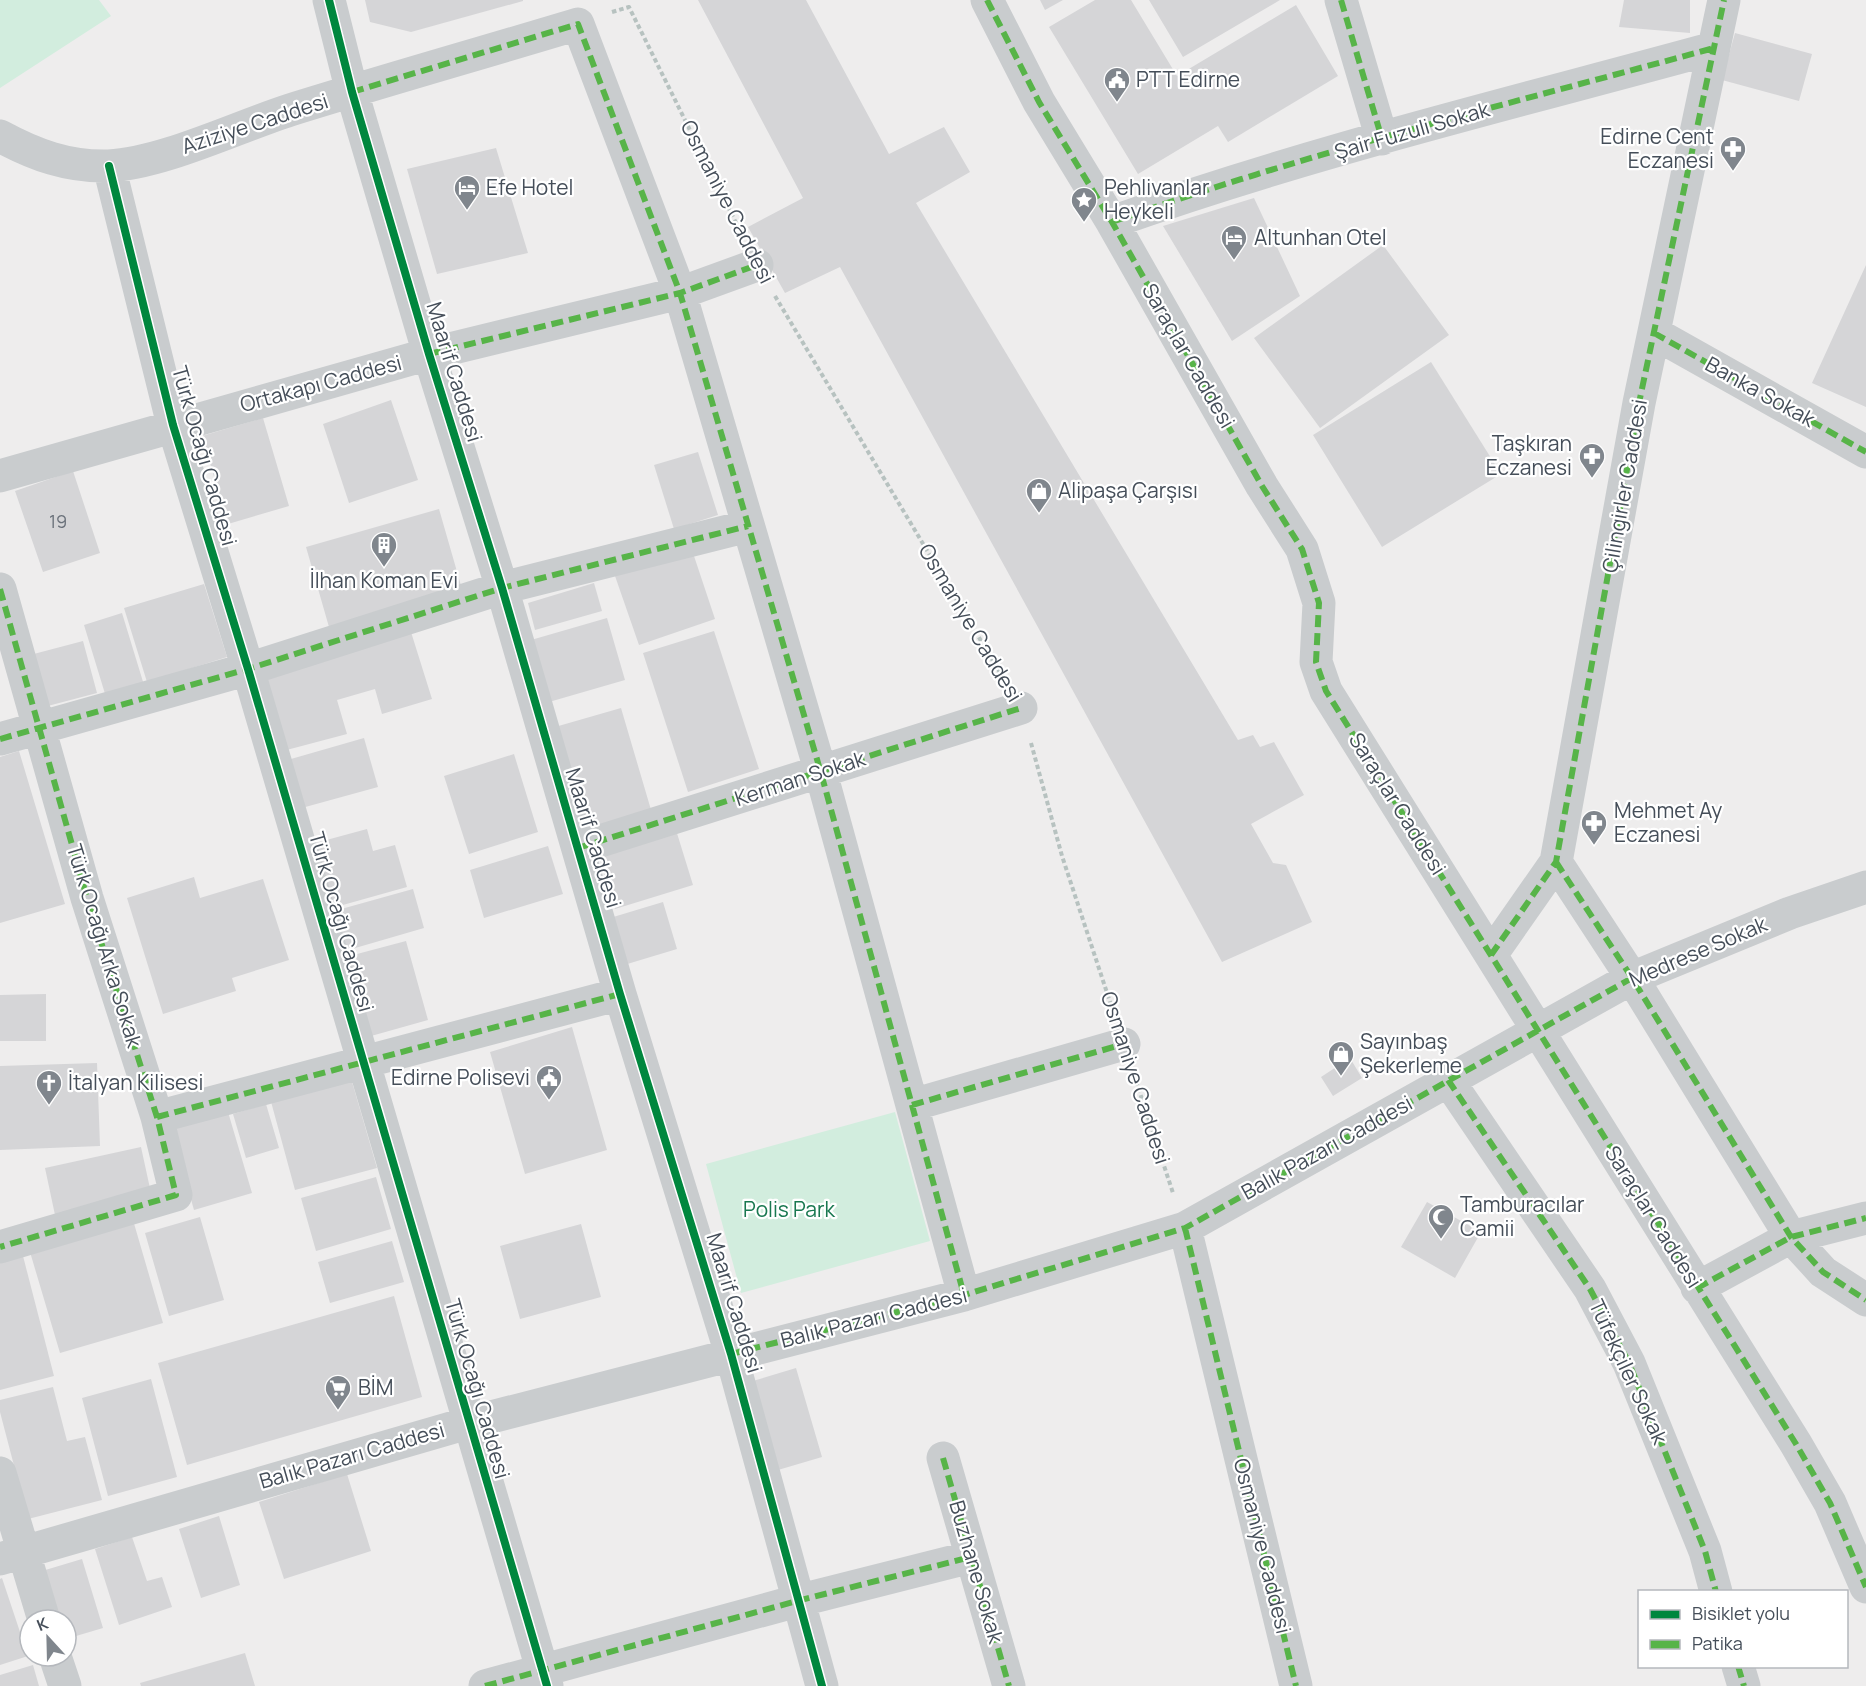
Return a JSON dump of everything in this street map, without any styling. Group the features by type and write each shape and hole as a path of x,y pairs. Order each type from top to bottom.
{"street":[{"name":"Maarif Caddesi","path":"329,0 352,92 429,354 502,588 620,994 731,1354 822,1686"},
{"name":"Saraçlar Caddesi","path":"987,0 1039,102 1112,222 1262,486 1302,549 1319,603 1316,663 1326,691 1830,1503 1866,1587"},
{"path":"1341,0 1382,139"},
{"name":"Çilingirler Caddesi","path":"1491,955 1556,862 1654,333 1724,0"},
{"name":"Aziziye Caddesi","path":"0,136 31,153 70,165 109,166 146,160 290,110 578,24"},
{"path":"578,24 680,292 821,773 964,1295"},
{"name":"Şair Fuzuli Sokak","path":"1112,222 1190,195 1382,139 1714,48"},
{"name":"Türk Ocağı Caddesi","path":"109,166 173,425 248,669 468,1423 545,1678"},
{"name":"Ortakapı Caddesi","path":"0,476 429,354 680,292 757,265"},
{"name":"Banka Sokak","path":"1654,333 1866,452"},
{"path":"0,739 248,669 502,588 748,526"},
{"name":"Türk Ocağı Arka Sokak","path":"0,589 87,898 157,1117 176,1195 0,1247"},
{"name":"Kerman Sokak","path":"578,848 1021,708"},
{"path":"1556,862 1632,978 1791,1237 1823,1272 1866,1300"},
{"name":"Medrese Sokak","path":"1536,1030 1632,978 1790,913 1866,887"},
{"path":"157,1117 620,994"},
{"name":"Balık Pazarı Caddesi","path":"12,1555 468,1423 964,1295 1185,1228 1536,1030"},
{"path":"912,1105 1124,1044"},
{"name":"Tüfekçiler Sokak","path":"1448,1080 1590,1289 1618,1342 1629,1363 1705,1551 1715,1590"},
{"path":"1697,1288 1791,1237 1866,1218"},
{"name":"Osmaniye Caddesi","path":"1185,1228 1296,1686"},
{"name":"Buzhane Sokak","path":"943,1458 1009,1686"},
{"path":"0,1473 12,1555 38,1608"},
{"path":"485,1686 545,1678 797,1601 971,1557"},
{"path":"59,1668 64,1686"},
{"path":"1739,1668 1744,1686"}],"green space":[{"path":"0,0 99,0 111,16 0,88"},
{"name":"Polis Park","path":"895,1112 930,1241 741,1293 706,1164"}],"building":[{"path":"365,0 523,1 411,32 370,22"},
{"name":"Alipaşa Çarşısı","path":"698,0 806,0 889,154 944,127 970,172 916,203 1238,740 1253,735 1260,747 1274,742 1304,795 1251,824 1273,863 1286,865 1312,922 1222,962 840,267 785,293 748,227 803,198"},
{"path":"1040,0 1063,0 1045,10"},
{"path":"1095,0 1131,0 1177,76 1296,5 1338,76 1228,142 1218,126 1138,174 1049,27"},
{"path":"1149,0 1280,0 1183,57"},
{"path":"1624,0 1690,0 1690,33 1619,27"},
{"path":"1735,33 1812,54 1799,101 1722,80"},
{"name":"Efe Hotel","path":"496,148 528,253 437,274 407,169"},
{"name":"Altunhan Otel","path":"1254,198 1300,296 1232,341 1163,226"},
{"path":"1383,245 1449,335 1320,428 1254,338"},
{"path":"1866,265 1866,407 1812,383"},
{"path":"1431,362 1501,474 1382,547 1313,435"},
{"path":"391,400 418,480 349,503 323,424"},
{"path":"263,418 289,506 228,524 202,436"},
{"path":"698,452 718,515 674,529 654,465"},
{"path":"73,471 100,553 43,572 15,491"},
{"name":"İlhan Koman Evi","path":"439,509 462,589 329,627 306,547"},
{"path":"692,550 715,619 639,645 615,576"},
{"path":"594,583 602,611 535,630 528,603"},
{"path":"204,584 227,657 147,682 124,608"},
{"path":"122,613 144,685 106,697 84,625"},
{"path":"607,618 625,680 549,702 531,640"},
{"path":"714,631 759,769 688,792 643,653"},
{"path":"411,632 432,699 382,714 375,689 337,700 347,734 279,752 252,674"},
{"path":"83,641 97,693 44,707 30,655"},
{"path":"621,708 654,820 588,839 555,727"},
{"path":"364,738 378,787 298,809 284,761"},
{"path":"19,751 65,904 0,923 0,757"},
{"path":"514,754 538,832 469,854 444,776"},
{"path":"367,829 373,851 395,845 407,887 325,910 308,845"},
{"path":"676,830 693,885 615,909 598,853"},
{"path":"548,846 563,894 484,918 470,870"},
{"path":"194,877 200,898 263,879 289,960 232,978 236,991 163,1014 127,898"},
{"path":"413,889 424,928 338,953 327,913"},
{"path":"663,902 677,949 614,968 600,921"},
{"path":"406,941 428,1020 364,1038 342,958"},
{"path":"46,994 46,1041 0,1041 0,995"},
{"name":"Edirne Polisevi","path":"572,1027 607,1150 525,1174 490,1052"},
{"name":"Sayınbaş Şekerleme","path":"1350,1058 1362,1078 1333,1096 1321,1077"},
{"name":"İtalyan Kilisesi","path":"97,1063 100,1146 0,1150 0,1066"},
{"path":"350,1075 377,1168 295,1190 270,1098"},
{"path":"266,1104 279,1148 246,1158 233,1114"},
{"path":"228,1112 252,1193 194,1210 171,1129"},
{"path":"141,1147 151,1193 55,1215 45,1168"},
{"path":"376,1177 391,1229 316,1251 301,1198"},
{"name":"Tamburacılar Camii","path":"1427,1202 1481,1232 1455,1278 1401,1247"},
{"path":"200,1217 224,1300 169,1316 145,1233"},
{"path":"133,1220 163,1323 60,1353 30,1252"},
{"path":"581,1224 601,1297 520,1319 500,1246"},
{"path":"392,1241 404,1282 330,1303 318,1262"},
{"path":"23,1256 54,1376 0,1390 0,1263"},
{"path":"394,1296 422,1397 187,1465 158,1363"},
{"path":"796,1368 822,1457 778,1470 753,1381"},
{"path":"151,1379 177,1477 108,1496 82,1398"},
{"path":"53,1387 67,1441 85,1437 102,1500 28,1519 0,1412 0,1400"},
{"path":"347,1474 371,1551 284,1579 259,1502"},
{"path":"219,1516 240,1585 201,1598 179,1529"},
{"path":"132,1537 147,1581 162,1577 172,1607 119,1625 95,1549"},
{"path":"82,1559 103,1628 78,1635 78,1608 53,1608 42,1571"},
{"path":"2,1578 18,1626 18,1659 0,1665 0,1579"},
{"path":"245,1653 255,1686 141,1686 140,1683"},
{"path":"23,1668 34,1668 39,1686 0,1686 0,1675"}],"marked path":[{"path":"987,0 1039,102 1112,222 1262,486 1302,549 1319,603 1316,662 1326,691 1796,1444 1830,1503 1866,1587"},
{"path":"1341,0 1382,139"},
{"path":"1491,955 1556,862 1639,403 1724,0"},
{"path":"352,92 578,24 680,293 821,773 964,1295"},
{"path":"1112,222 1336,151 1714,48"},
{"path":"429,354 680,293 757,265"},
{"path":"1654,333 1866,452"},
{"path":"0,739 248,669 502,588 748,526"},
{"path":"0,589 87,898 157,1117 176,1195 0,1247"},
{"path":"578,848 1021,708"},
{"path":"1556,862 1632,978 1791,1237 1823,1272 1866,1300"},
{"path":"731,1354 964,1295 1185,1228 1632,978"},
{"path":"157,1117 620,994"},
{"path":"912,1105 1124,1044"},
{"path":"1448,1080 1590,1289 1629,1363 1705,1551 1715,1590"},
{"path":"1697,1288 1791,1237 1866,1218"},
{"path":"1185,1228 1296,1686"},
{"path":"943,1458 1009,1686"},
{"path":"485,1686 797,1601 971,1557"},
{"path":"1739,1668 1744,1686"}],"cycle path":[{"path":"329,0 352,92 429,354 502,588 620,994 731,1354 822,1686"},
{"path":"109,166 173,425 248,669 547,1686"}],"place":[{"name":"PTT Edirne","path":"1117,103"},
{"name":"Edirne Cent Eczanesi","path":"1733,172"},
{"name":"Efe Hotel","path":"467,211"},
{"name":"Pehlivanlar Heykeli","path":"1084,223"},
{"name":"Altunhan Otel","path":"1234,261"},
{"name":"Taşkıran Eczanesi","path":"1592,479"},
{"name":"Alipaşa Çarşısı","path":"1039,514"},
{"name":"İlhan Koman Evi","path":"384,568"},
{"name":"Mehmet Ay Eczanesi","path":"1594,846"},
{"name":"Sayınbaş Şekerleme","path":"1341,1077"},
{"name":"Edirne Polisevi","path":"549,1101"},
{"name":"İtalyan Kilisesi","path":"49,1106"},
{"name":"Tamburacılar Camii","path":"1441,1240"},
{"name":"BİM","path":"338,1411"}]}
